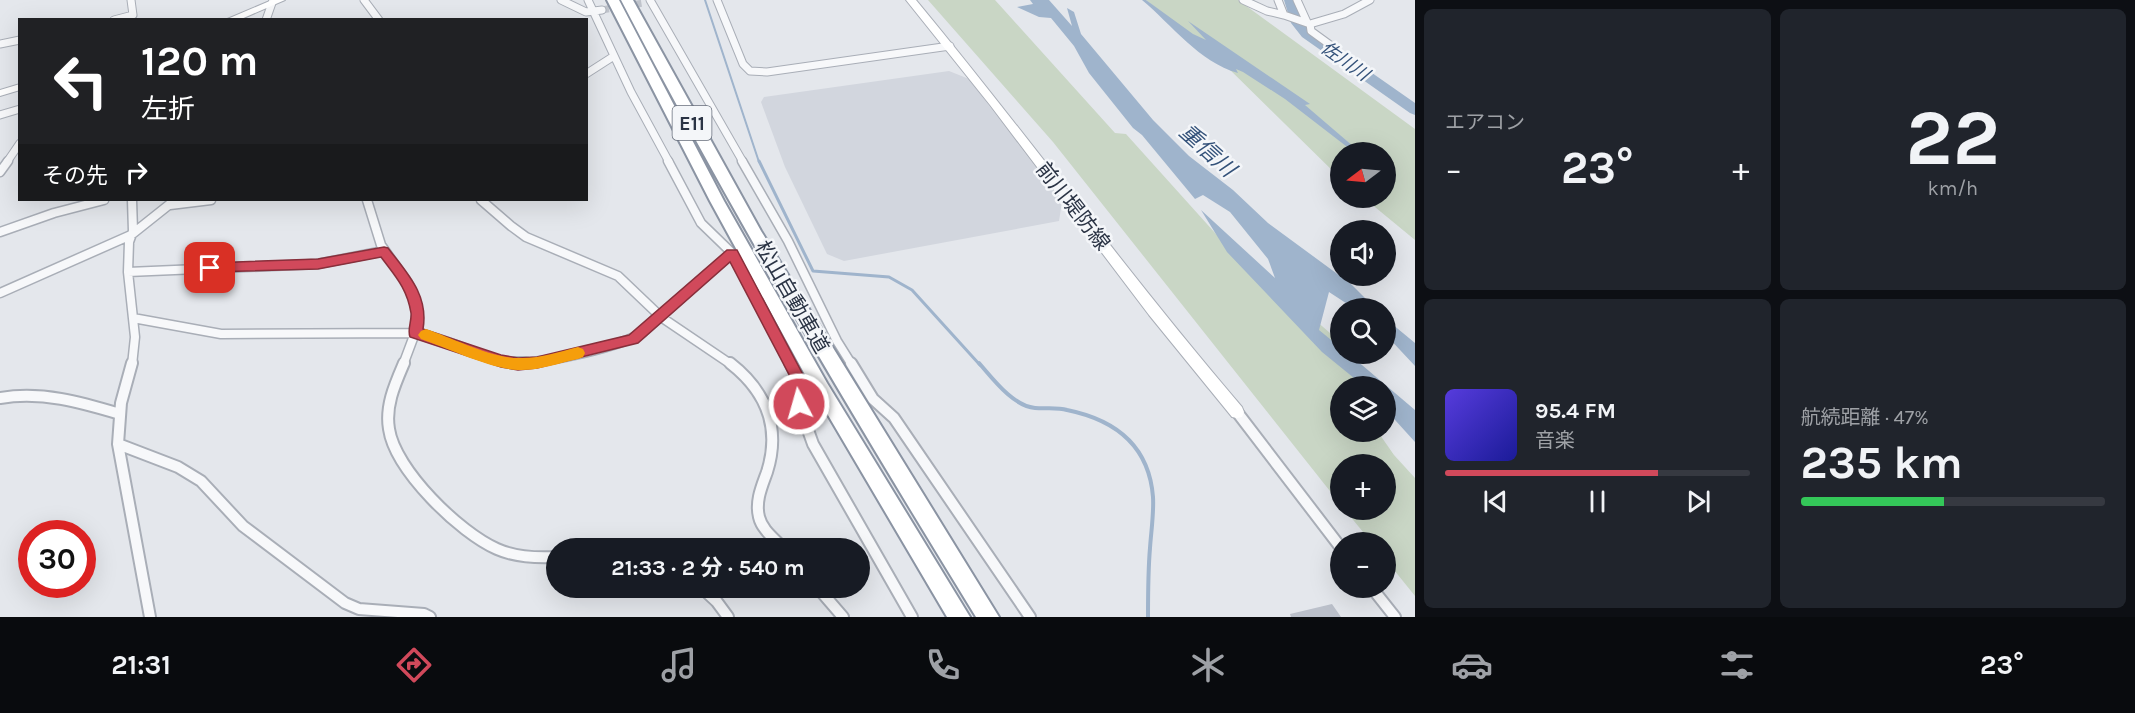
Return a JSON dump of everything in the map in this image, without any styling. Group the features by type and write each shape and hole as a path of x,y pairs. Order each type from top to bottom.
{"highway":[{"name":"松山自動車道","path":"613,0 734,245 959,617"},
{"name":"松山自動車道","path":"627,0 666,76 761,243 858,408 988,617"}],"street":[{"path":"122,18 133,15 131,0"},
{"path":"364,0 378,18"},
{"path":"561,0 586,12 602,10"},
{"path":"588,0 614,56 701,223 734,245 802,386 799,404 803,422 813,444 912,617"},
{"path":"717,0 743,64 750,71 766,72 950,46"},
{"name":"前川堤防線","path":"911,0 950,46 1192,361 1237,412"},
{"path":"1243,0 1267,11 1307,22 1344,14 1370,0"},
{"path":"1278,0 1286,15"},
{"path":"1297,0 1311,31 1333,47"},
{"path":"234,18 275,1"},
{"path":"267,18 275,1"},
{"path":"649,1 792,248 843,351 873,399 894,418 1030,617"},
{"path":"0,44 18,40"},
{"path":"588,73 614,56"},
{"path":"0,93 18,88"},
{"path":"0,115 18,110"},
{"path":"0,172 18,146"},
{"path":"0,232 54,213 100,201"},
{"path":"132,201 128,272 135,337 133,361 121,403 118,444 150,617"},
{"path":"0,293 131,236 172,202 192,201"},
{"path":"367,201 376,236 384,252 413,290 418,317 415,333 393,391 388,414 390,435 397,456 411,475 472,534 496,549 519,555 546,556"},
{"path":"482,201 514,229 537,242 624,280 661,317 729,363 754,384 766,405 775,431 773,453 758,496 758,514 766,530 774,538"},
{"path":"133,318 221,333 415,333 428,335 501,361 518,364 537,363 633,339 661,317 734,245"},
{"path":"128,272 318,264 384,252"},
{"path":"0,398 47,394 120,414"},
{"path":"1237,412 1330,534"},
{"path":"118,444 178,467 201,482 243,526 345,603 359,609 424,614 430,617"},
{"path":"713,598 728,617"},
{"path":"827,598 843,617"},
{"path":"1380,598 1395,617"}],"shaded area":[{"path":"949,71 969,79 1062,202 1059,221 844,261 827,254 785,167 761,102 764,97"}],"green space":[{"path":"928,0 995,0 1115,133 1126,134 1216,234 1330,333 1330,364 1347,364 1353,376 1330,376 1330,442 1385,442 1393,454 1330,454 1330,491 1053,142"},
{"path":"1146,0 1238,0 1415,129 1415,240 1396,224 1396,220 1391,220 1376,208 1396,208 1396,142 1330,142 1330,168 1222,62"},
{"path":"1396,457 1415,478 1415,596 1396,572 1396,532 1363,532 1353,520 1396,520"}],"water":[{"path":"1030,0 1049,0 1072,26 1067,8 1074,12 1081,34 1153,120 1189,156 1233,190 1268,223 1330,269 1330,286 1353,286 1365,298 1338,298 1329,292 1319,330 1330,339 1330,359 1227,252 1201,210 1275,278 1268,259 1230,212 1203,195 1195,199 1089,73 1074,46 1051,18 1039,17 1017,7 1033,4"},
{"path":"1142,0 1146,0 1193,34 1206,40 1188,21 1310,104 1305,105 1348,142 1341,142 1285,99 1243,72 1236,69 1238,73 1224,68 1198,52"},
{"path":"1396,327 1415,343 1415,366 1396,346"},
{"path":"1337,364 1361,364 1375,376 1351,376"},
{"path":"1396,394 1415,410 1415,442 1396,421"}],"building":[{"path":"1332,604 1341,617 1291,617 1290,614"}],"waterway":[{"path":"705,0 759,162"},
{"name":"佐川川","path":"1291,0 1298,23 1307,34 1415,110"},
{"path":"759,161 813,271 889,277 912,290 980,365"},
{"path":"979,363 1004,391 1019,402 1035,408 1063,409 1101,421 1115,428 1137,450 1145,463 1153,497 1148,617"}],"tunnel":[{"path":"602,10 643,3"}],"slow traffic":[{"path":"426,335 501,361 518,364 537,363 578,353"}],"route":[{"path":"210,268 318,264 384,252 413,290 418,317 415,333 428,335 501,361 518,364 537,363 633,339 732,253 802,386 799,404"}],"water label":[{"name":"重信川","path":"1208,150"}]}
